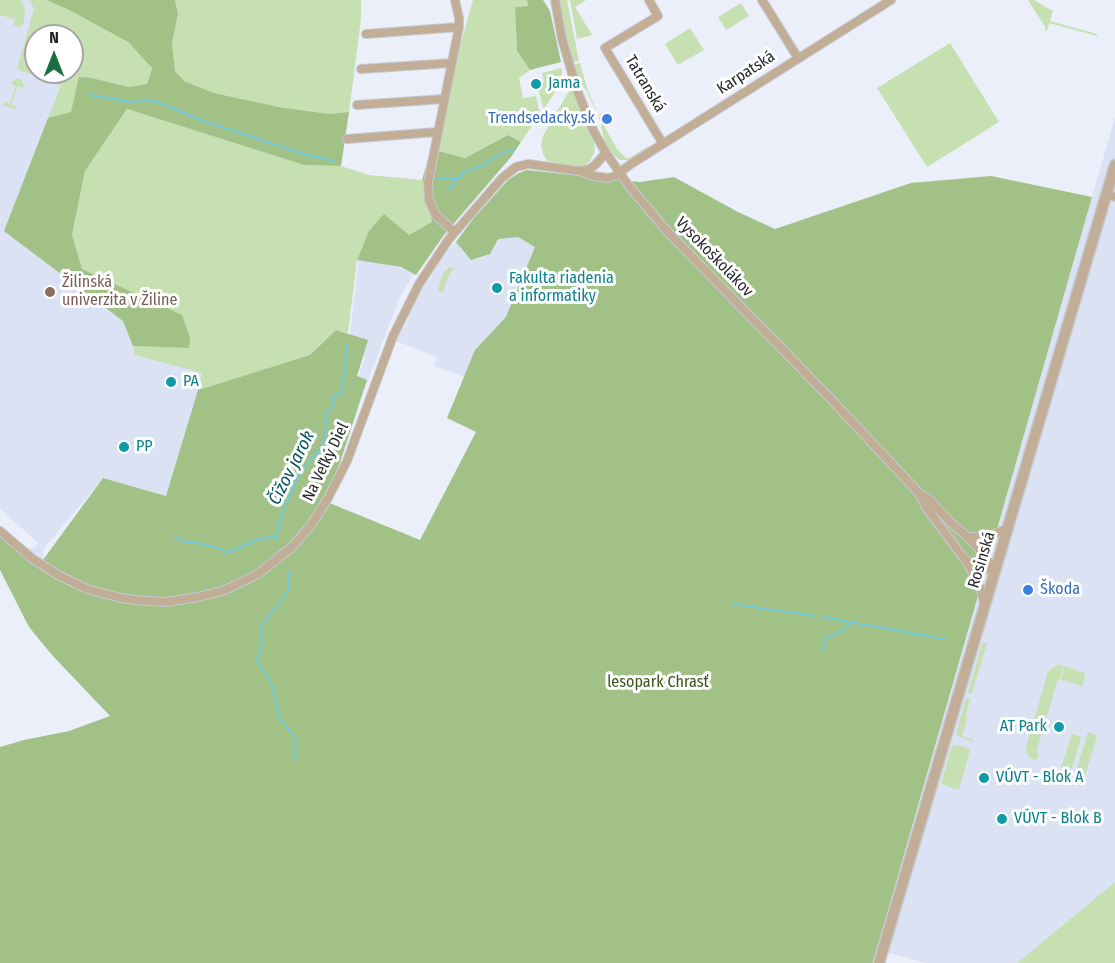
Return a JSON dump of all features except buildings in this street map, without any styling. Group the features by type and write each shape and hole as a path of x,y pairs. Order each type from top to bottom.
{"street":[{"path":"454,232 435,214 429,200 428,183 459,27 455,0"},
{"name":"Vysokoškolákov","path":"555,0 562,39 574,83 594,132 619,172 646,207 919,493 930,500 950,522 968,537 995,570"},
{"name":"Tatranská","path":"649,0 658,16 605,48 663,144"},
{"path":"762,0 798,58"},
{"name":"Karpatská","path":"619,172 891,0"},
{"path":"366,34 459,27"},
{"path":"361,69 452,63"},
{"path":"357,105 444,99"},
{"path":"347,139 437,132"},
{"path":"580,171 590,169 606,153"},
{"name":"Na Veľký Diel","path":"0,531 33,559 58,575 87,589 128,599 167,602 198,597 225,590 258,574 292,547 311,525 327,500 347,461 402,316 428,269 454,232 502,178 516,167 535,164 608,178 619,172"},
{"name":"Rosinská","path":"879,963 995,570 1111,196 1115,165"},
{"name":"Vysokoškolákov","path":"919,493 926,507 965,560 980,587 985,605"},
{"path":"968,537 987,537 1008,528"},
{"path":"965,560 981,568 995,570"}],"shaded area":[{"name":"Žilinská univerzita v Žiline","path":"0,0 58,0 43,24 24,24 24,84 83,84 123,94 20,237 229,343 167,496 103,478 44,548 43,557 49,565 25,548 34,548 38,543 0,509"},
{"path":"1115,117 1115,882 1017,963 927,963 877,950"},
{"path":"474,219 550,248 494,388 434,366 437,357 396,341 402,326 405,327 409,317 406,316 426,279 428,282 440,261"},
{"path":"359,257 415,272 400,297 363,393 354,390 365,357 348,351"}],"green space":[{"path":"0,0 20,0 25,13 23,25 20,27 13,25 15,19 0,15"},
{"path":"30,0 46,0 67,9 128,42 152,67 147,84 129,87 92,78 71,112 48,118 61,86 56,84 84,84 84,24 30,24 34,9"},
{"path":"46,0 175,0 178,14 172,43 175,71 184,81 214,93 279,107 329,114 349,112 341,166 304,165 127,109 85,171 72,235 82,269 182,315 190,338 189,348 133,346 123,321 4,231 48,118 71,112 77,84 84,84 84,77 129,87 147,84 152,68 128,42"},
{"path":"175,0 361,0 361,19 349,112 329,114 279,107 214,93 184,81 175,71 172,43 178,14"},
{"path":"473,0 527,0 528,6 515,7 517,51 530,70 519,78 523,98 536,96 540,114 521,142 508,135 465,158 431,149"},
{"path":"527,0 543,0 550,11 561,62 530,70 517,51 515,7 528,6"},
{"path":"560,0 567,0 579,61 572,62"},
{"path":"570,0 586,0 575,7 592,35 577,39"},
{"path":"1028,0 1034,0 1053,11 1050,21 1097,34 1097,36 1049,23 1047,31 1045,30"},
{"path":"741,3 749,16 726,30 718,17"},
{"path":"690,28 704,50 678,65 665,44"},
{"path":"950,43 999,122 927,167 877,88"},
{"path":"24,44 24,72 17,69"},
{"path":"580,63 598,115 617,149 629,158 648,146 628,160 620,160 612,154 605,143 602,125 586,89 576,76 573,65"},
{"path":"562,68 560,83 544,110 538,88 541,87 540,83 544,82 542,73"},
{"path":"15,79 21,79 24,88 18,86 11,105 16,107 15,110 3,105 4,102 10,104 16,86 11,83"},
{"path":"572,89 594,141 595,149 590,161 580,167 547,161 541,145 543,136"},
{"path":"127,109 304,165 341,166 369,175 422,180 432,222 409,235 369,231 357,260 348,333 336,330 310,355 198,390 202,373 135,355 133,346 188,348 182,316 82,269 72,235 85,171"},
{"path":"508,135 521,142 511,157 444,235 416,275 401,267 357,260 369,231 384,214 409,235 432,222 422,180 431,149 465,158"},
{"name":"lesopark Chrasť","path":"526,170 640,182 674,177 738,212 775,229 911,183 991,176 1092,197 873,963 0,963 0,747 69,731 110,716 52,655 29,627 0,570 0,532 40,564 103,478 166,496 198,390 310,355 336,330 368,340 357,376 367,380 327,502 420,540 476,432 447,418 475,350 506,317 535,247 518,237 498,239 490,254 471,260 456,242 508,180"},
{"path":"450,267 453,268 443,292 438,290 440,282 444,272"},
{"path":"1026,488 984,631 984,624"},
{"path":"982,643 987,643 972,693 968,693"},
{"path":"1057,665 1064,666 1036,752 1039,754 1037,760 1032,759 1026,747 1048,672"},
{"path":"1065,666 1084,673 1082,686 1061,680"},
{"path":"966,698 970,700 962,736 974,742 960,737 956,733"},
{"path":"1088,732 1097,736 1085,775 1079,773 1077,768"},
{"path":"1072,734 1081,737 1072,768 1061,768"},
{"path":"956,745 970,750 959,790 941,784 952,746"},
{"path":"950,747 892,941 948,748"},
{"path":"1115,882 1115,963 1017,963"}],"waterway":[{"path":"91,95 132,102 151,100 203,121 307,155 334,161"},
{"name":"Čížov jarok","path":"449,189 463,173 485,164 506,151 514,150"},
{"path":"436,178 457,179"},
{"name":"Čížov jarok","path":"277,540 276,536 285,505 301,471 321,448 325,438 327,410 334,406 333,397 341,394 347,345"},
{"path":"174,537 188,543 219,548 228,553 256,540 275,536"},
{"name":"Čížov jarok","path":"288,570 289,590 261,627 262,643 257,661 271,683 280,718 294,737 296,760"},
{"path":"733,604 815,616"},
{"path":"823,617 944,639"},
{"path":"822,650 826,637 840,633 853,622"}],"place":[{"name":"Jama","path":"536,84"},
{"name":"Trendsedacky.sk","path":"607,119"},
{"name":"Fakulta riadenia a informatiky","path":"497,288"},
{"name":"Žilinská univerzita v Žiline","path":"50,292"},
{"name":"PA","path":"171,382"},
{"name":"PP","path":"124,447"},
{"name":"Škoda","path":"1028,590"},
{"name":"AT Park","path":"1059,727"},
{"name":"VÚVT - Blok A","path":"984,778"},
{"name":"VÚVT - Blok B","path":"1002,819"}]}
